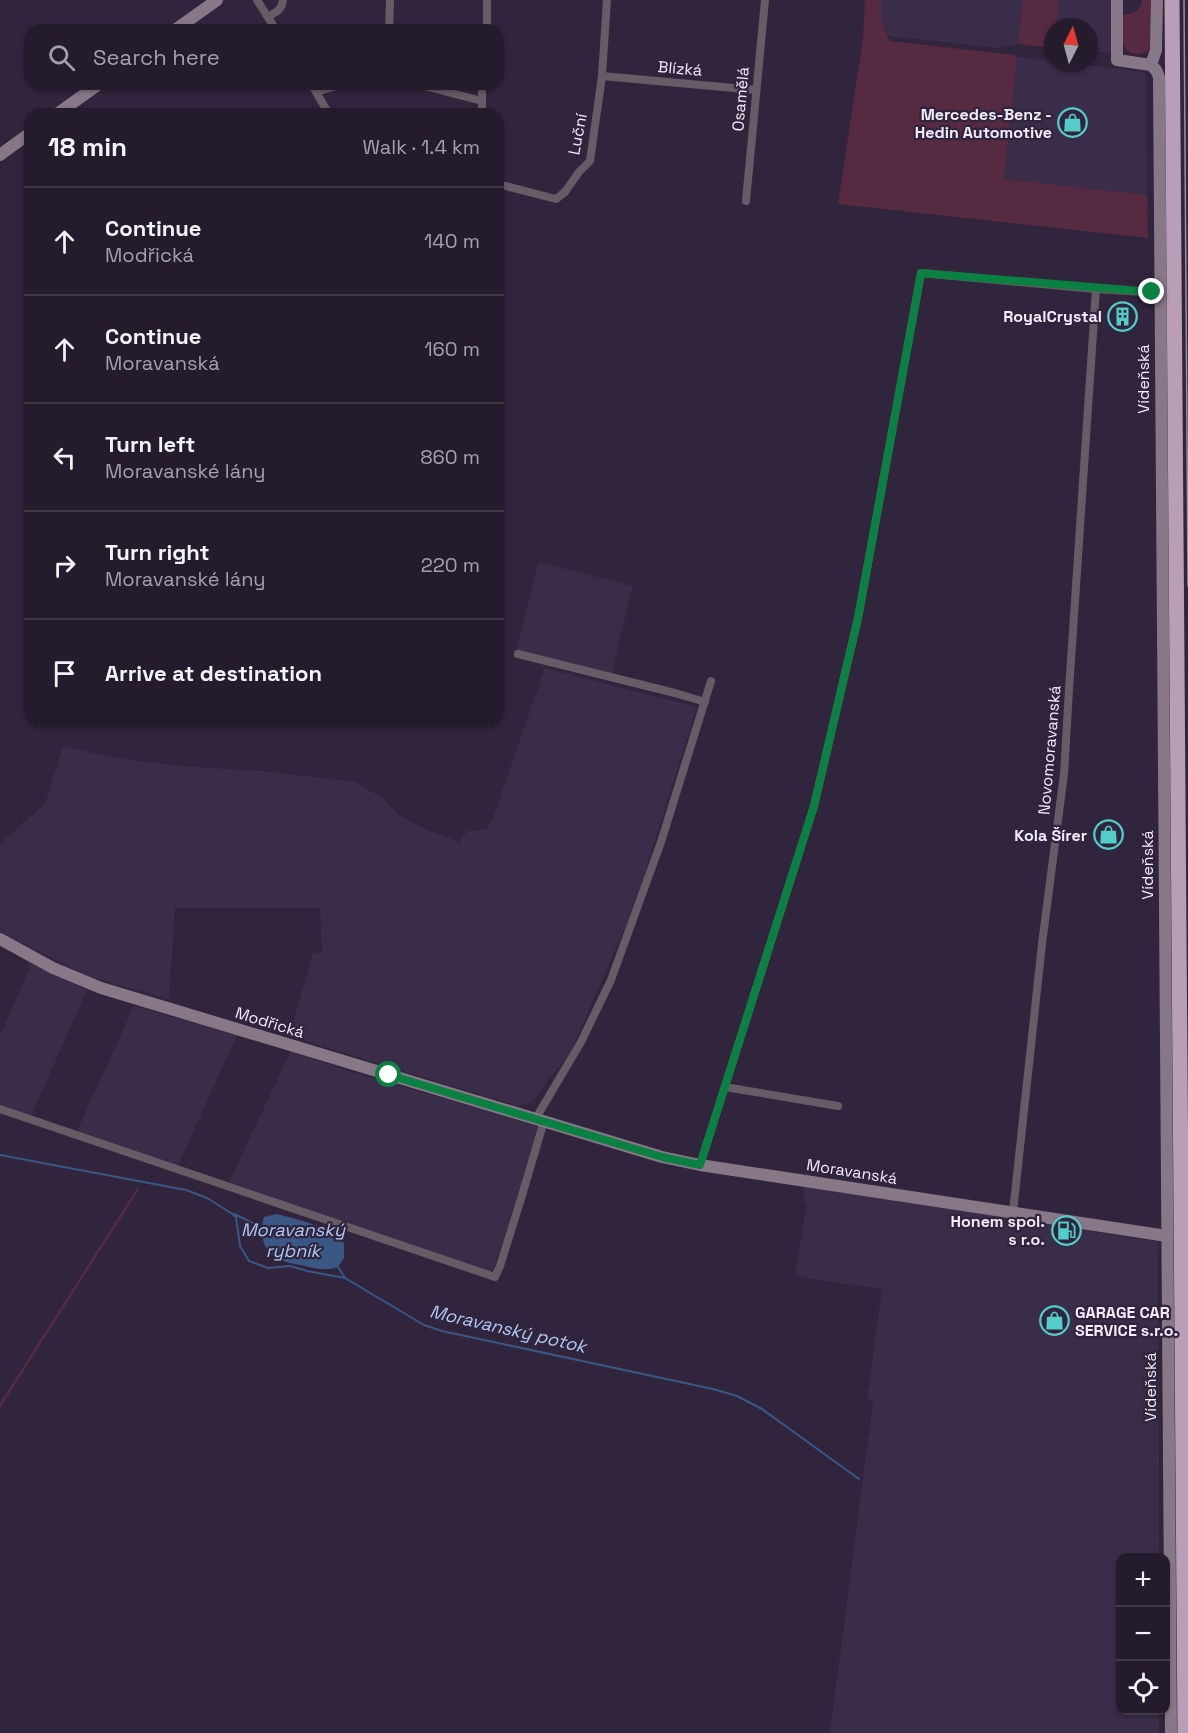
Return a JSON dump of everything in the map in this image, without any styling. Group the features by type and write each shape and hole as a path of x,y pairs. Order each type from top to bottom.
{"highway":[{"name":"Vídeňská","path":"1172,0 1185,1733"}],"street":[{"path":"183,24 217,0"},
{"path":"257,0 272,24"},
{"path":"268,17 279,10 284,0"},
{"path":"389,24 390,0"},
{"path":"487,0 487,24"},
{"path":"602,76 607,0"},
{"name":"Osamělá","path":"746,201 765,0"},
{"path":"1117,0 1117,60 1151,65"},
{"name":"Vídeňská","path":"1157,0 1156,50 1151,65 1159,77 1171,1733"},
{"name":"Blízká","path":"602,76 756,90"},
{"name":"Luční","path":"504,186 556,199 565,192 590,161 602,76"},
{"path":"65,108 91,90"},
{"path":"323,90 316,92 325,108"},
{"path":"440,90 482,101"},
{"path":"482,90 482,108"},
{"path":"0,155 24,137"},
{"path":"700,1165 814,806 858,618 921,273 1161,293"},
{"name":"Novomoravanská","path":"1013,1212 1042,946 1064,774 1096,289"},
{"path":"518,654 705,702"},
{"path":"0,1108 495,1277 520,1202 540,1119 611,980 661,842 711,681"},
{"name":"Modřická","path":"0,939 52,968 101,988 540,1119"},
{"path":"724,1087 838,1106"},
{"name":"Moravanská","path":"540,1119 662,1157 700,1165 1167,1236"}],"shaded area":[{"path":"865,0 881,0 881,21 890,41 1015,55 1017,57 1004,179 1147,195 1148,238 838,204 863,38"},
{"path":"881,0 1023,0 1046,3 1040,47 1018,44 997,48 888,36 881,21"},
{"path":"1023,0 1059,0 1057,18 1044,18 1044,47 1018,44"},
{"path":"1059,0 1111,0 1112,53 1098,52 1098,18 1057,18"},
{"path":"1142,0 1153,0 1151,46 1145,53 1135,54 1126,49 1124,44 1123,15 1136,12"},
{"path":"1017,57 1044,60 1044,72 1098,72 1098,66 1146,74 1147,195 1004,179"},
{"path":"538,562 633,586 610,679 515,655"},
{"path":"545,668 697,707 642,882 626,925 571,1051 532,1102 517,1106 289,1036 313,953 322,953 320,908 175,908 169,999 90,977 0,932 0,844 46,801 63,746 110,757 180,766 272,772 355,782 384,799 399,815 459,843 467,831 487,829 493,818"},
{"path":"26,961 87,990 31,1116 0,1105 0,1036 29,969"},
{"path":"134,1006 237,1035 178,1165 77,1131"},
{"path":"291,1051 349,1071 537,1127 537,1134 521,1181 523,1182 493,1270 489,1272 229,1182"},
{"path":"805,1186 1158,1242 1159,1553 1116,1553 1116,1715 1159,1715 1159,1733 830,1733 873,1401 867,1399 882,1289 797,1275 807,1203 803,1201"},
{"path":"137,1188 140,1188 0,1408 0,1403"}],"water":[{"name":"Moravanský rybník","path":"277,1214 321,1228 344,1243 344,1258 338,1267 314,1268 284,1262 268,1251 262,1234 264,1217"}],"waterway":[{"name":"Moravanský potok","path":"0,1155 186,1190 207,1198 236,1217 240,1246 249,1261 268,1268 290,1266 345,1278 424,1325 442,1331 737,1396 762,1409 859,1479"},
{"path":"234,1214 261,1227"},
{"path":"338,1267 345,1278"}],"tram line":[{"path":"1184,0 1188,586"}],"place":[{"name":"Mercedes-Benz - Hedin Automotive","path":"1073,123"},
{"name":"RoyalCrystal","path":"1123,316"},
{"name":"Kola Šírer","path":"1108,835"},
{"name":"Honem spol. s r.o.","path":"1066,1230"},
{"name":"GARAGE CAR SERVICE s.r.o.","path":"1054,1321"}],"route":[{"path":"389,1075 662,1157 700,1165 814,806 858,618 921,273 1152,292"}]}
